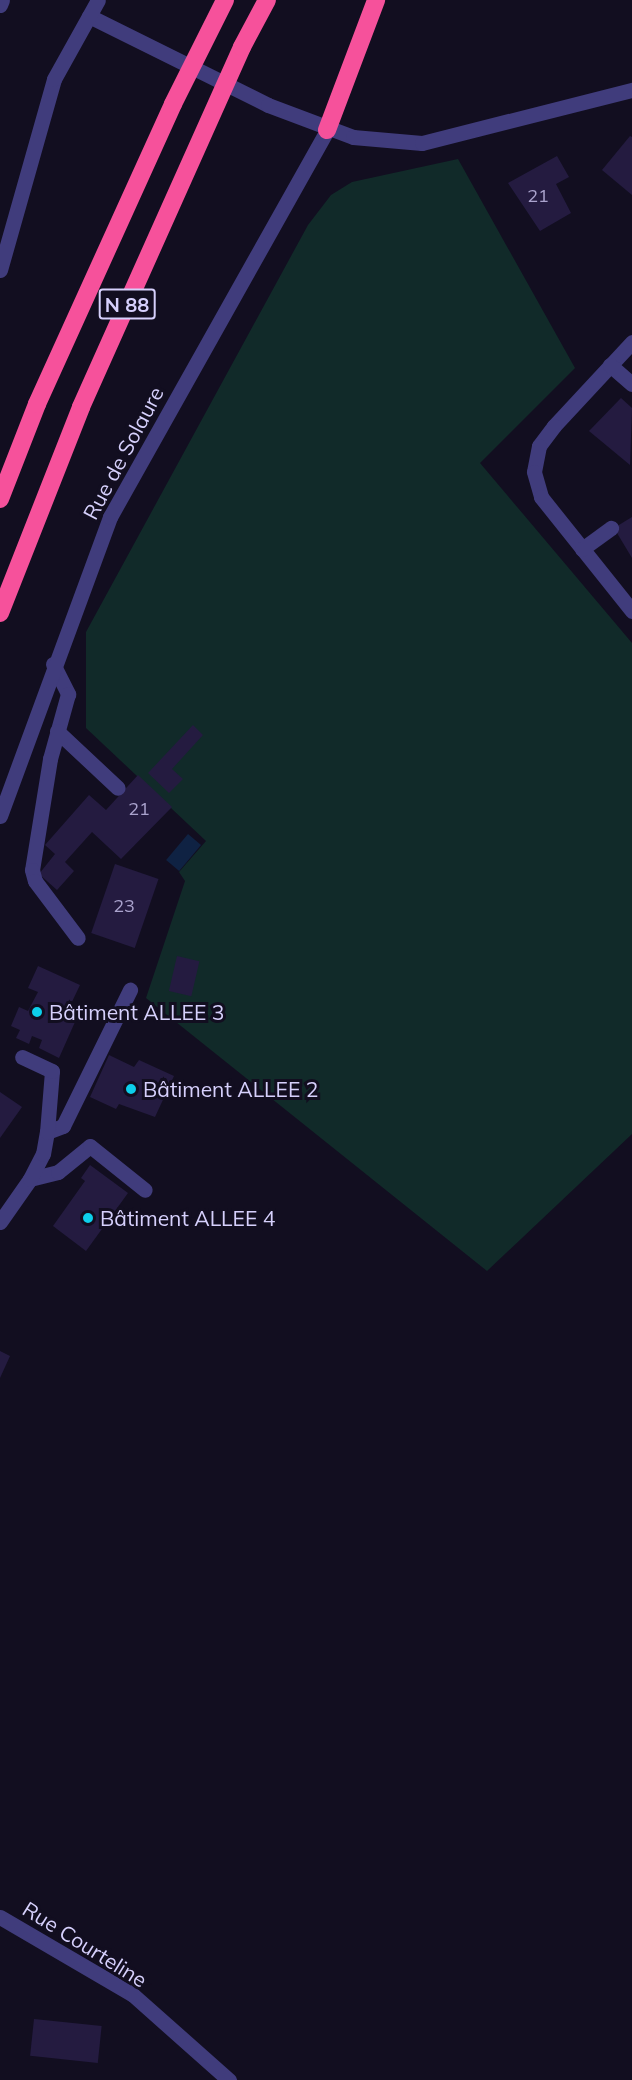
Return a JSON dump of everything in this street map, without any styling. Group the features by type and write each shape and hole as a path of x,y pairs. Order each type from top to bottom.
{"highway":[{"name":"N 88","path":"0,499 37,404 172,104 225,0"},
{"name":"N 88","path":"0,613 81,407 242,47 267,0"},
{"path":"327,130 376,0"},
{"name":"N 88","path":"0,464 37,404"}],"street":[{"path":"0,5 2,0"},
{"path":"0,270 54,79 98,0"},
{"path":"89,16 267,105 327,130 353,137 422,143 632,90"},
{"name":"Rue de Solaure","path":"0,816 53,664 110,517 327,130"},
{"path":"631,345 610,365 539,446 534,472 541,497 632,611"},
{"path":"610,365 632,384"},
{"path":"582,549 611,528"},
{"path":"53,664 68,694 50,759 32,870 35,881 78,938"},
{"path":"57,731 118,788"},
{"path":"47,1132 63,1126 130,990"},
{"path":"0,1222 30,1179 43,1154 47,1132 47,1103 52,1071 22,1057"},
{"path":"30,1179 58,1172 90,1146 145,1191"},
{"name":"Rue Courteline","path":"0,1917 132,1995 229,2080"}],"green space":[{"path":"458,159 575,368 480,463 632,643 632,1134 487,1271 146,998 185,881 179,872 206,841 86,728 86,632 308,225 331,195 352,182"}],"water":[{"path":"188,834 201,845 179,871 166,860"}],"building":[{"path":"630,136 632,137 632,195 602,170"},
{"path":"557,156 569,177 556,184 571,213 540,231 508,183"},
{"path":"621,398 632,408 630,465 589,431"},
{"path":"632,517 632,558 614,528"},
{"path":"193,725 203,735 172,769 183,779 169,793 148,773"},
{"path":"138,775 172,807 121,859 92,832 65,862 74,871 57,890 39,874 55,854 45,845 89,795 106,810"},
{"path":"115,864 158,879 135,948 91,933"},
{"path":"177,956 199,961 191,996 169,991"},
{"name":"Bâtiment ALLEE 3","path":"38,966 80,985 70,1006 74,1008 69,1020 75,1022 59,1058 39,1048 42,1040 32,1036 29,1044 16,1038 20,1030 11,1026 19,1007 28,1011 38,992 28,988"},
{"name":"Bâtiment ALLEE 2","path":"109,1055 134,1067 139,1060 174,1076 155,1117 119,1104 116,1109 90,1097"},
{"path":"0,1092 22,1107 0,1138"},
{"name":"Bâtiment ALLEE 4","path":"90,1165 128,1193 86,1251 53,1226 85,1181 81,1178"},
{"path":"0,1351 10,1356 0,1378"},
{"path":"34,2019 102,2026 98,2063 30,2056"}],"place":[{"name":"Bâtiment ALLEE 3","path":"37,1012"},
{"name":"Bâtiment ALLEE 2","path":"131,1089"},
{"name":"Bâtiment ALLEE 4","path":"88,1218"}]}
